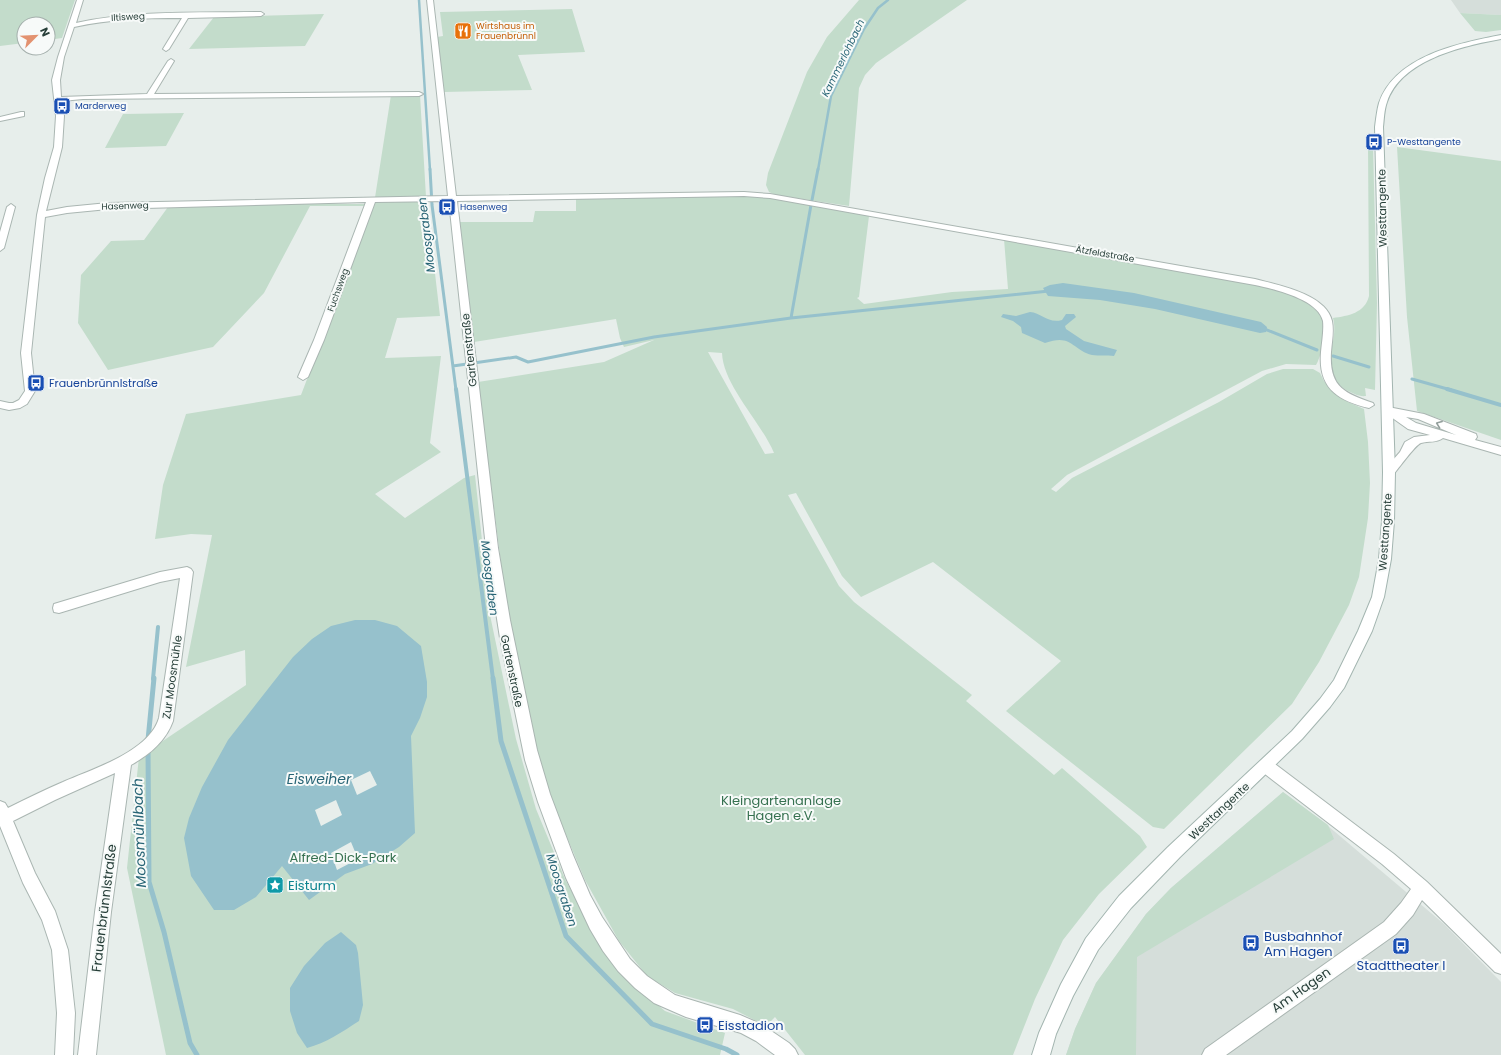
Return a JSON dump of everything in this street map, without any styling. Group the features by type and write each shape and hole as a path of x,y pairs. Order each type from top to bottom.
{"street":[{"path":"0,404 9,407 16,406 23,402 30,391 26,353 41,215 49,178 58,148 60,116 56,80 80,0"},
{"name":"Gartenstraße","path":"430,0 492,548 502,617 524,728 534,769 570,869 581,895 596,924 616,954 640,980 660,997 682,1007 734,1021 776,1044 789,1055"},
{"name":"Iltisweg","path":"71,26 105,19 261,14"},
{"path":"166,49 186,16"},
{"name":"Westtangente","path":"1041,1055 1048,1033 1067,990 1097,938 1125,902 1174,852 1266,766 1325,703 1339,684 1365,631 1378,597 1385,559 1388,521 1388,410 1379,127 1383,102 1398,79 1423,61 1441,52 1501,37"},
{"path":"150,97 172,61"},
{"path":"59,99 83,97 419,94"},
{"path":"0,119 22,114"},
{"name":"Hasenweg","path":"41,215 67,210 108,206 762,194"},
{"name":"Ätzfeldstraße","path":"762,194 1210,273 1288,291 1309,300 1326,314 1329,326 1325,368 1329,381 1346,397 1370,405"},
{"name":"Fuchsweg","path":"303,378 319,340 371,201"},
{"path":"0,248 11,207"},
{"path":"1388,410 1412,426 1501,451"},
{"path":"1388,410 1420,416 1501,448"},
{"path":"1389,472 1405,454 1409,445 1418,440 1447,437"},
{"name":"Zur Moosmühle","path":"2,813 32,802 124,761 145,748 158,736 165,724 187,572 160,577 59,608"},
{"name":"Frauenbrünnlstraße","path":"87,1055 103,912 124,761"},
{"path":"1266,766 1388,859 1421,888 1501,966"},
{"path":"2,813 29,878 49,917 60,950 66,1013 64,1055"},
{"name":"Am Hagen","path":"1210,1055 1390,928 1407,909 1421,888"}],"shaded area":[{"path":"1451,0 1501,0 1501,15 1460,13"},
{"path":"1283,792 1328,826 1444,924 1501,982 1501,1055 1066,1055 1075,1029 1096,983 1146,914 1171,888"}],"green space":[{"path":"0,0 75,0 62,38 56,39 56,16 16,16 16,44 0,46"},
{"path":"859,0 967,0 876,63 865,75 859,88 849,206 776,195 769,192 766,185 768,173 807,72 827,37"},
{"path":"572,9 585,52 518,55 532,90 444,92 437,37 443,36 440,12"},
{"path":"1460,13 1501,15 1501,30 1486,32 1475,31"},
{"path":"324,14 305,46 189,49 214,17"},
{"name":"Alfred-Dick-Park","path":"391,95 420,95 426,197 440,316 397,318 385,358 441,356 430,443 441,452 375,494 405,518 464,478 475,475 490,615 516,739 536,809 565,879 598,941 632,983 665,1011 725,1033 720,1055 166,1055 127,868 139,757 246,685 245,650 186,667 212,535 191,534 155,539 163,485 186,414 301,395 373,206 310,206 264,293 213,347 108,370 78,323 81,275 111,241 144,240 168,207 291,204 374,204"},
{"path":"184,113 166,146 105,148 123,114"},
{"path":"1368,145 1373,146 1377,303 1375,390 1365,388 1366,396 1361,396 1346,390 1337,382 1332,374 1330,356 1334,337 1333,318 1350,315 1360,310 1367,302 1369,296"},
{"path":"1397,147 1501,161 1501,440 1417,411 1407,317"},
{"name":"Kleingartenanlage Hagen e.V.","path":"736,196 768,198 869,216 859,297 857,298 864,304 952,292 1008,289 1004,239 1222,277 1266,287 1304,300 1320,312 1324,321 1324,337 1320,356 1316,365 1286,364 1262,371 1067,475 1051,489 1056,492 1072,478 1219,402 1267,374 1283,369 1313,369 1320,373 1332,391 1348,402 1364,409 1368,442 1370,483 1368,518 1359,577 1349,605 1319,662 1292,704 1164,829 1153,827 1006,711 1061,661 933,562 861,597 842,576 796,493 788,495 839,586 854,602 972,695 966,701 1054,775 1062,768 1140,836 1147,847 1099,894 1063,940 1035,999 1013,1055 805,1055 775,1017 766,1026 733,1009 675,993 647,976 619,941 585,880 553,804 536,751 524,700 505,595 478,382 604,362 654,340 624,347 620,338 616,319 474,342 460,222 533,222 535,211 576,211 576,199","holes":["708,352 722,353 724,365 735,391 761,429 774,453 765,454"]},
{"path":"1283,792 1328,825 1334,839 1137,957 1136,1055 1066,1055 1075,1029 1096,983 1146,914 1171,888"}],"water":[{"path":"1063,283 1134,293 1261,322 1267,327 1266,332 1260,333 1155,309 1100,300 1048,296 1043,288 1050,285"},
{"path":"1030,312 1053,321 1062,320 1066,314 1074,314 1076,317 1065,326 1066,329 1084,341 1117,350 1114,356 1092,355 1085,353 1066,341 1054,340 1045,343 1022,333 1021,327 1013,321 1001,317 1003,314 1016,316"},
{"name":"Eisweiher","path":"355,620 375,620 397,626 421,646 427,682 427,697 420,718 411,736 415,833 399,847 372,864 345,874 309,900 282,866 256,897 234,910 214,910 191,876 184,838 189,818 202,787 228,740 293,657 312,639 331,626"},
{"path":"341,932 356,945 358,953 363,1005 359,1021 327,1040 307,1048 297,1033 290,1011 290,988 304,966 325,943"}],"pier":[{"path":"370,771 377,785 357,795 351,780"},
{"path":"336,800 342,815 321,826 315,810"},
{"path":"351,842 358,859 337,870 331,853"}],"waterway":[{"name":"Moosgraben","path":"419,0 430,170"},
{"name":"Kammerlohbach","path":"818,170 831,96 864,29 878,8 888,0"},
{"name":"Moosgraben","path":"430,169 432,205 456,390"},
{"name":"Kammerlohbach","path":"812,200 818,169"},
{"name":"Kammerlohbach","path":"791,318 811,205"},
{"path":"791,318 1049,291"},
{"path":"453,366 516,357 528,362 654,337 791,318"},
{"path":"1262,328 1317,350"},
{"path":"1333,356 1369,367"},
{"path":"1412,379 1451,390"},
{"name":"Moosgraben","path":"456,389 493,679"},
{"path":"1447,389 1501,405"},
{"name":"Moosmühlbach","path":"153,679 158,627"},
{"name":"Moosmühlbach","path":"148,740 154,678"},
{"name":"Moosgraben","path":"493,678 501,741 566,936 652,1024 726,1049 737,1055"},
{"name":"Moosmühlbach","path":"148,749 149,882 164,932 190,1043 197,1055"}],"place":[{"name":"Wirtshaus im Frauenbrünnl","path":"463,31"},
{"name":"Marderweg","path":"62,106"},
{"name":"P-Westtangente","path":"1374,142"},
{"name":"Hasenweg","path":"447,207"},
{"name":"Frauenbrünnlstraße","path":"36,383"},
{"name":"Eisturm","path":"275,885"},
{"name":"Busbahnhof Am Hagen","path":"1251,943"},
{"name":"Stadttheater I","path":"1401,946"},
{"name":"Eisstadion","path":"705,1025"}]}
